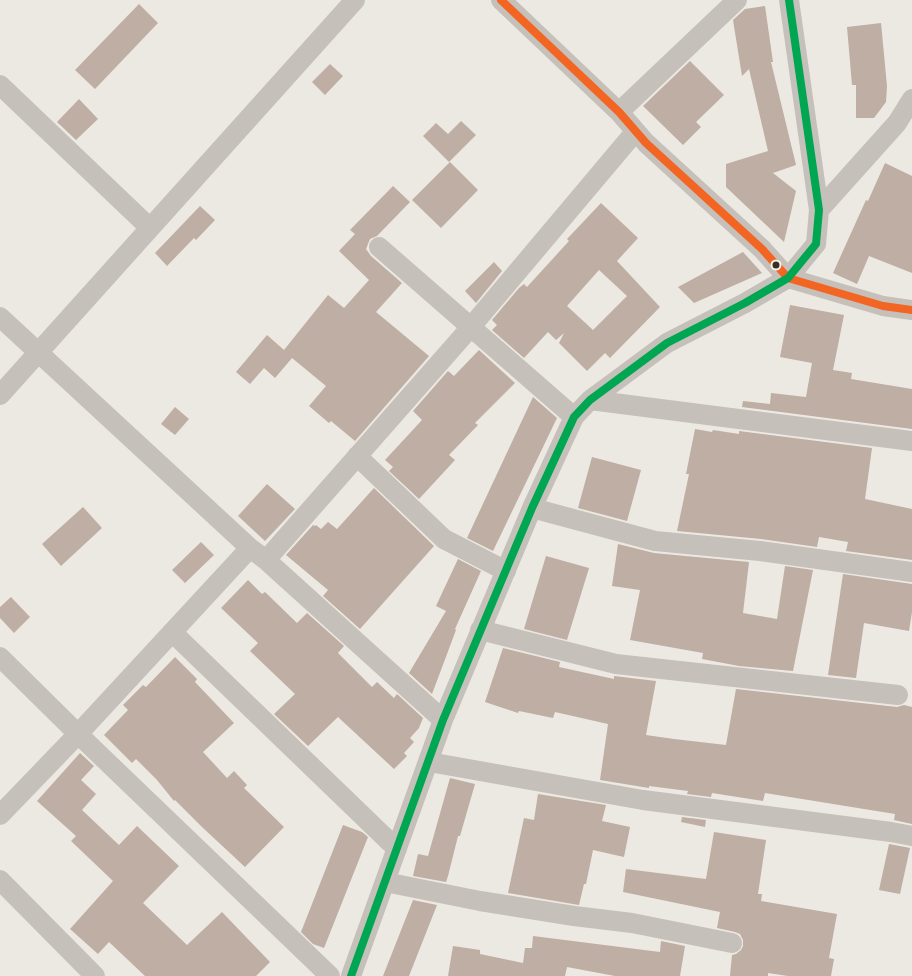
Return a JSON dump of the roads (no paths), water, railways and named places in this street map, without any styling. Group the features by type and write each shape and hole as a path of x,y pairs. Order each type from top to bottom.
{"street":[{"path":"0,395 356,0"},
{"path":"501,0 619,112 635,132 762,249 788,278 883,306 912,310"},
{"path":"619,112 737,0"},
{"path":"351,976 443,720 532,508 574,417 590,400 667,343 745,303 788,278 816,244 819,210 789,0"},
{"path":"0,85 150,228"},
{"path":"819,210 897,123 912,99"},
{"path":"266,560 470,328 635,132"},
{"path":"379,247 574,417"},
{"path":"0,317 250,548 266,560 443,720"},
{"path":"590,400 912,441"},
{"path":"357,456 444,539 506,571"},
{"path":"532,508 655,541 760,551 912,572"},
{"path":"0,814 78,734 250,548"},
{"path":"480,630 616,664 898,695"},
{"path":"172,632 397,849"},
{"path":"0,657 330,976"},
{"path":"429,762 643,800 912,836"},
{"path":"0,880 95,976"},
{"path":"385,882 489,903 632,923 732,943"}]}
